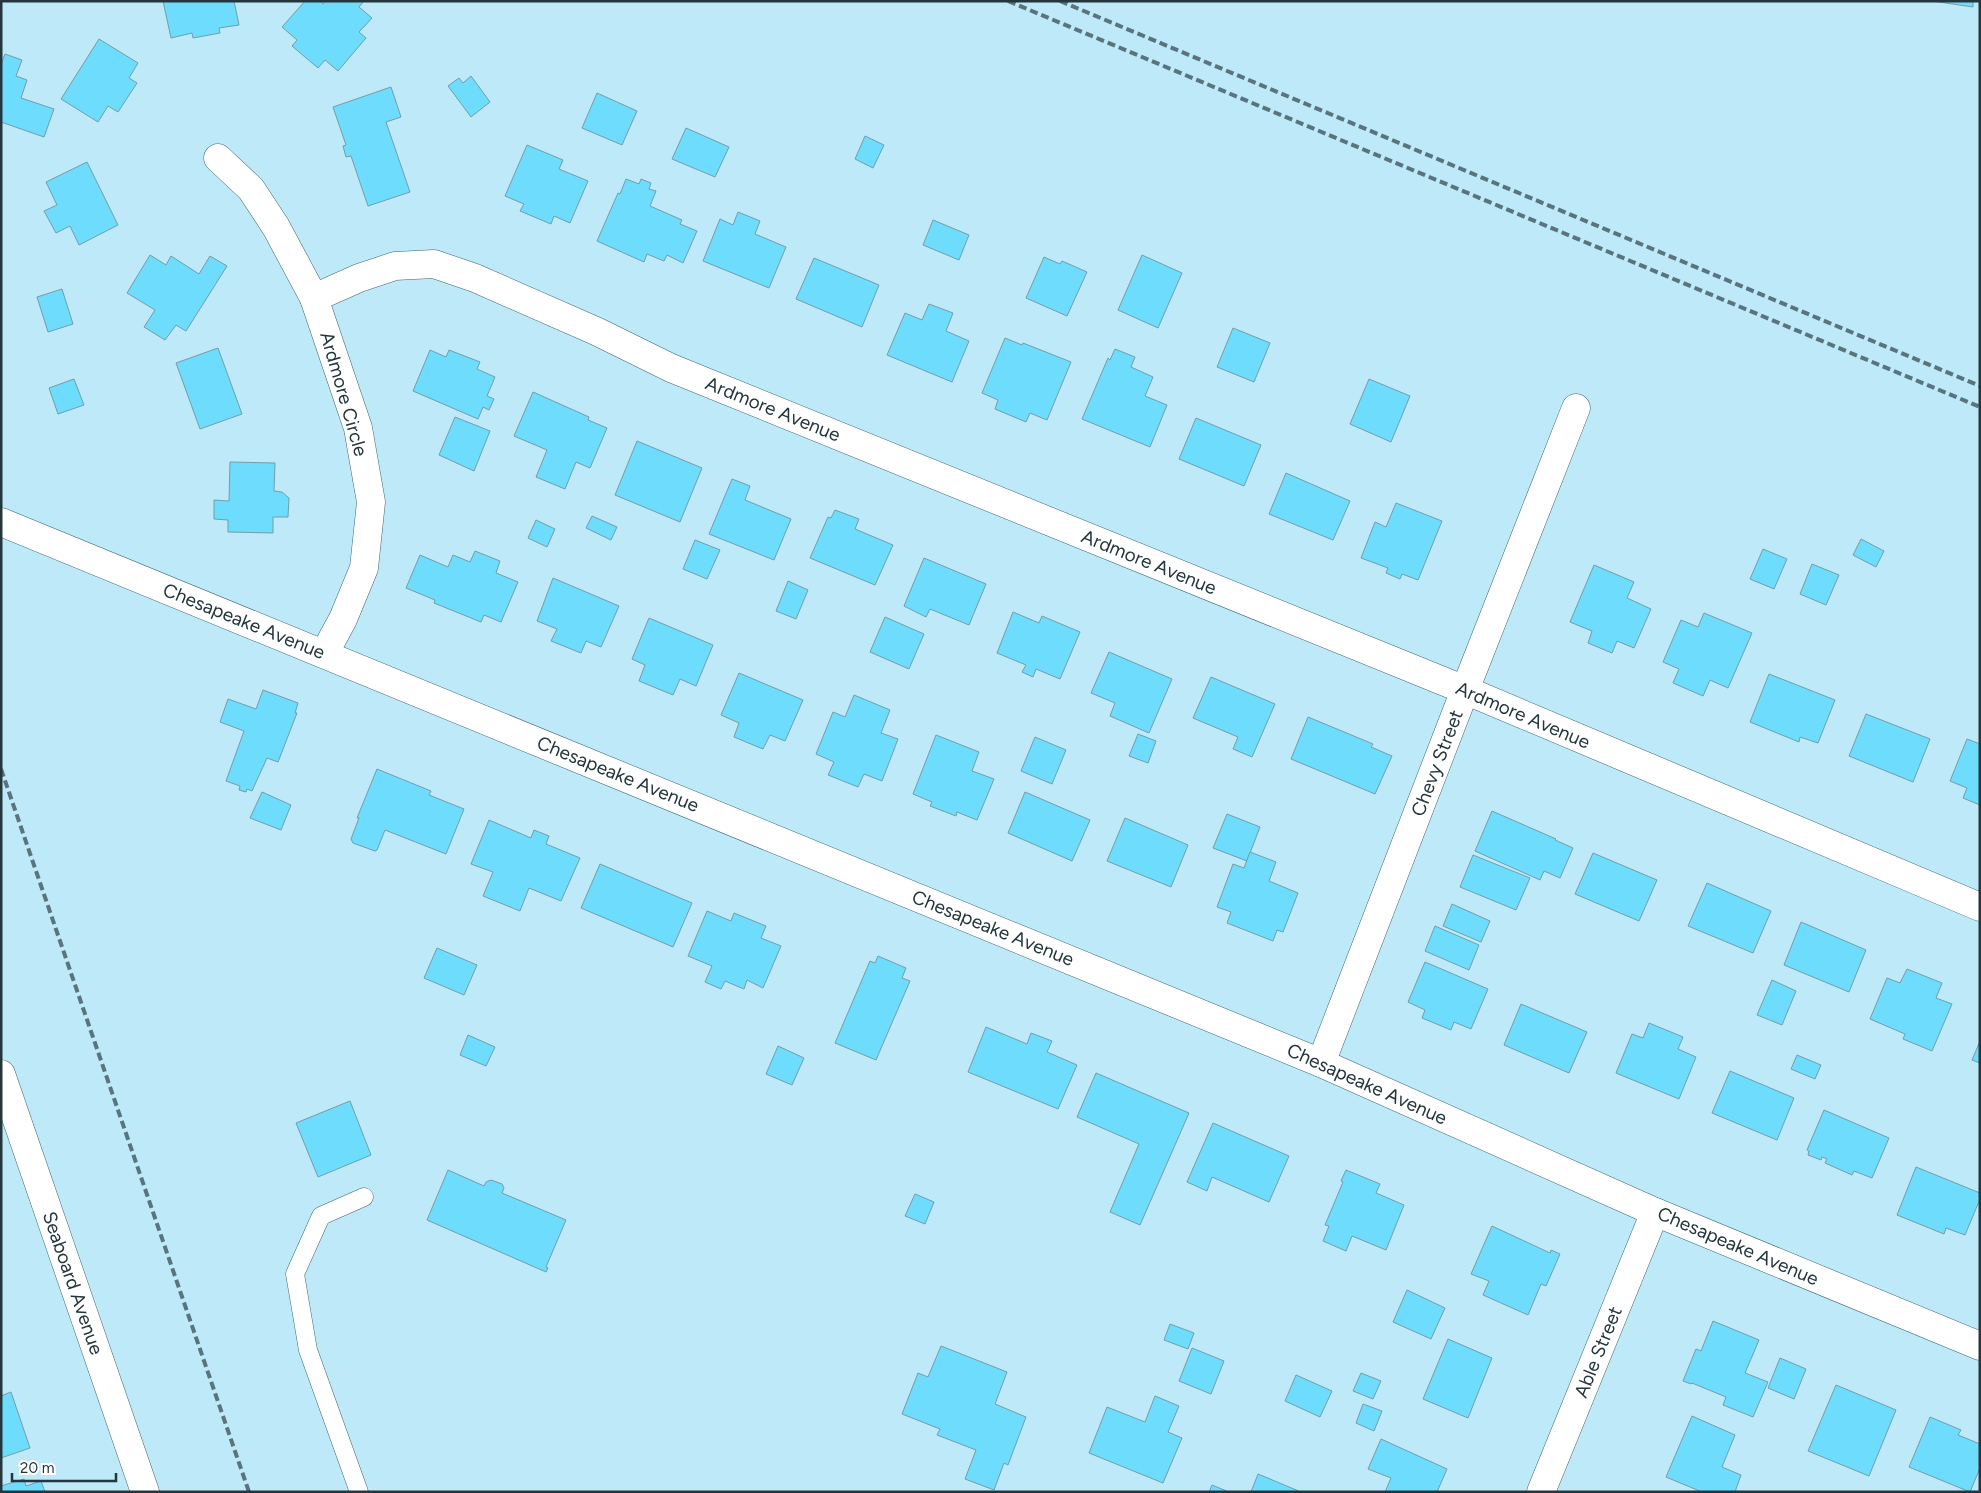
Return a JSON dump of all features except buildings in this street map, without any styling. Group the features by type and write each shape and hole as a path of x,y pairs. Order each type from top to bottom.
{"street":[{"name":"Ardmore Circle","path":"218,158 251,189 276,227 314,298 358,428 371,502 364,568 343,619 324,654"},
{"name":"Ardmore Avenue","path":"314,298 359,278 395,266 434,264 475,278 598,332 671,368 1465,690 1980,907"},
{"name":"Chevy Street","path":"1321,1063 1576,408"},
{"name":"Chesapeake Avenue","path":"1,522 1321,1063 1655,1212 1980,1346"},
{"name":"Seaboard Avenue","path":"1,1074 145,1492"},
{"name":"Able Street","path":"1542,1492 1655,1212"}],"lane":[{"path":"359,1492 308,1350 295,1274 321,1216 364,1197"}],"railway":[{"path":"1008,1 1980,407"},
{"path":"1060,1 1980,386"},
{"path":"1,769 249,1492"}]}
